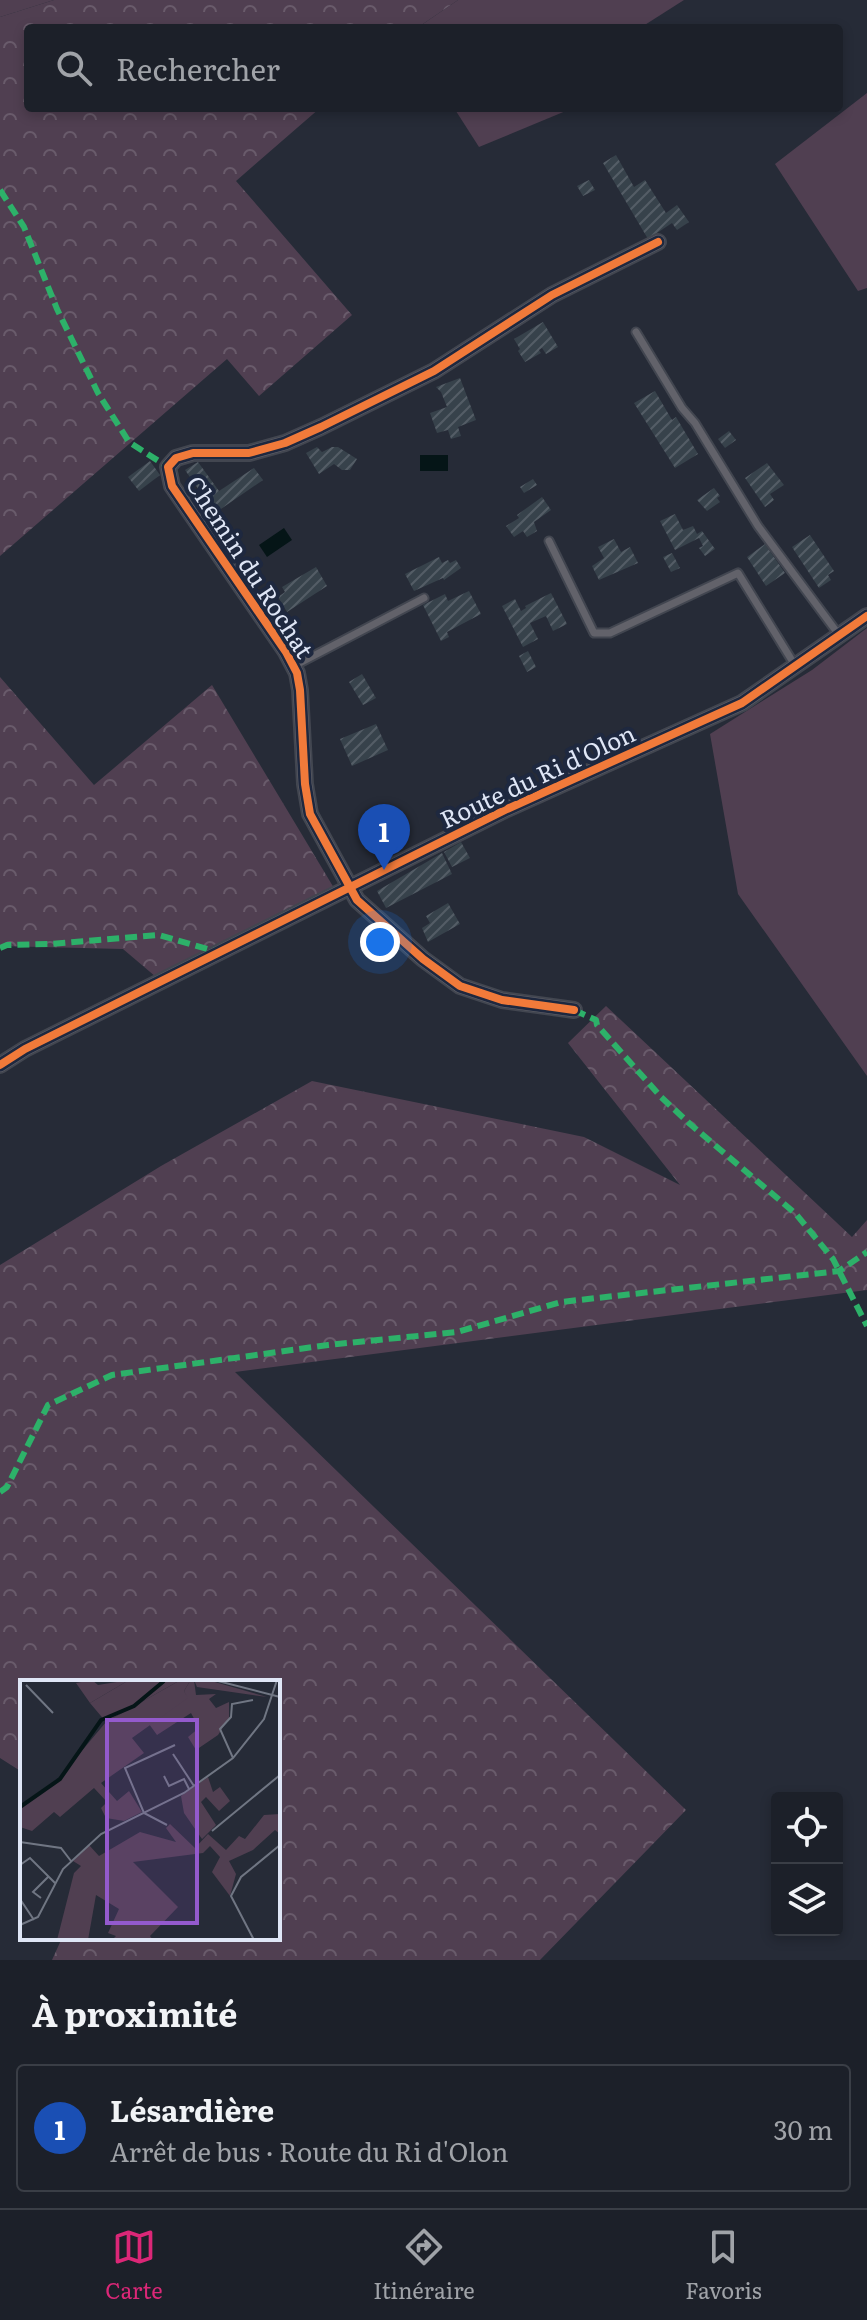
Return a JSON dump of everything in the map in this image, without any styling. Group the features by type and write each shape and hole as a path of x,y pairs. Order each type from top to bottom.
{"street":[{"name":"Chemin du Rochat","path":"574,1010 502,1000 460,986 423,959 357,900 310,814 305,784 300,690 294,666 172,486 168,467 176,458 193,453 249,453 285,443 434,371 552,295 658,242"},
{"name":"Route du Ri d'Olon","path":"0,1065 80,1021 507,809 742,703 867,616"}],"lane":[{"path":"636,332 758,526 839,636"},
{"path":"549,541 594,633 610,633 738,573 796,667"},
{"path":"294,666 424,598"}],"green space":[{"path":"0,0 54,0 0,17"},
{"path":"54,0 458,0 423,24 24,24 24,112 315,112 236,181 352,315 259,396 227,359 0,556 0,17"},
{"path":"458,0 684,0 646,24 423,24"},
{"path":"867,93 867,288 858,291 775,164"},
{"path":"457,112 563,112 479,147"},
{"path":"867,628 867,1076 738,894 710,734 812,670"},
{"path":"0,677 94,785 212,685 334,888 156,977 123,949 0,946"},
{"path":"606,1006 852,1237 867,1220 867,1290 235,1372 686,1810 540,1960 52,1960 61,1940 280,1940 280,1680 20,1680 20,1771 0,1758 0,1265 161,1166 312,1081 584,1137 680,1185 568,1043"}],"shaded area":[{"path":"420,455 448,455 448,471 420,471"},
{"path":"284,528 292,540 267,557 259,545"}],"building":[{"path":"616,155 634,187 645,180 666,213 677,205 689,222 677,230 672,223 648,239 603,163"},
{"path":"589,180 595,190 583,196 577,186"},
{"path":"543,322 558,347 546,354 542,348 539,350 541,353 525,362 514,339"},
{"path":"460,378 476,420 458,427 461,436 451,439 448,430 437,433 430,413 447,407 436,387"},
{"path":"655,391 672,420 676,417 698,454 675,468 634,403"},
{"path":"729,431 736,440 725,448 718,439"},
{"path":"317,447 322,452 338,447 357,459 350,470 342,470 334,464 319,474 306,453"},
{"path":"150,461 160,475 139,491 128,477"},
{"path":"198,462 219,491 254,468 263,480 215,513 185,470"},
{"path":"767,463 784,485 770,494 774,500 765,507 745,478"},
{"path":"533,479 537,485 524,493 520,487"},
{"path":"714,488 720,502 707,511 697,500"},
{"path":"542,497 551,510 534,522 537,531 527,537 523,531 514,537 506,526"},
{"path":"675,514 683,530 693,526 697,534 702,531 715,549 705,556 699,548 703,546 699,538 675,550 660,521"},
{"path":"810,535 834,571 828,575 831,580 819,588 792,547"},
{"path":"614,539 621,552 630,547 638,563 599,580 592,566 604,558 598,547"},
{"path":"765,544 785,573 766,586 747,557"},
{"path":"672,553 680,568 671,572 663,557"},
{"path":"439,557 442,563 456,560 461,568 444,580 414,591 405,574"},
{"path":"316,567 327,586 287,612 278,597 285,592 282,587"},
{"path":"469,591 481,614 447,632 449,637 441,641 423,605 445,594 448,601"},
{"path":"551,593 567,624 553,631 546,616 530,623 538,639 523,647 502,606 515,599 521,611"},
{"path":"528,651 536,667 527,672 519,656"},
{"path":"362,674 376,698 363,705 349,682"},
{"path":"376,724 388,750 352,766 340,739"},
{"path":"461,842 470,858 452,867 444,852"},
{"path":"442,853 452,874 386,908 377,891"},
{"path":"448,903 460,924 428,942 422,928 430,923 426,916"}],"marked path":[{"path":"0,190 24,227 57,309 98,393 129,442 168,467"},
{"path":"0,948 7,945 159,935 218,952"},
{"path":"574,1010 596,1020 597,1025 661,1097 796,1214 833,1259 867,1326"},
{"path":"0,1492 7,1487 48,1405 112,1375 328,1345 457,1332 561,1302 839,1271 867,1252"}],"cycle path":[{"path":"574,1010 502,1000 460,986 423,959 357,900 310,814 297,673 286,652 172,486 168,467 176,458 193,453 249,453 285,443 321,427 434,371 552,295 658,242"},
{"path":"0,1065 25,1049 507,809 742,703 867,616"}],"place":[{"name":"Lésardière","path":"384,870"}]}
